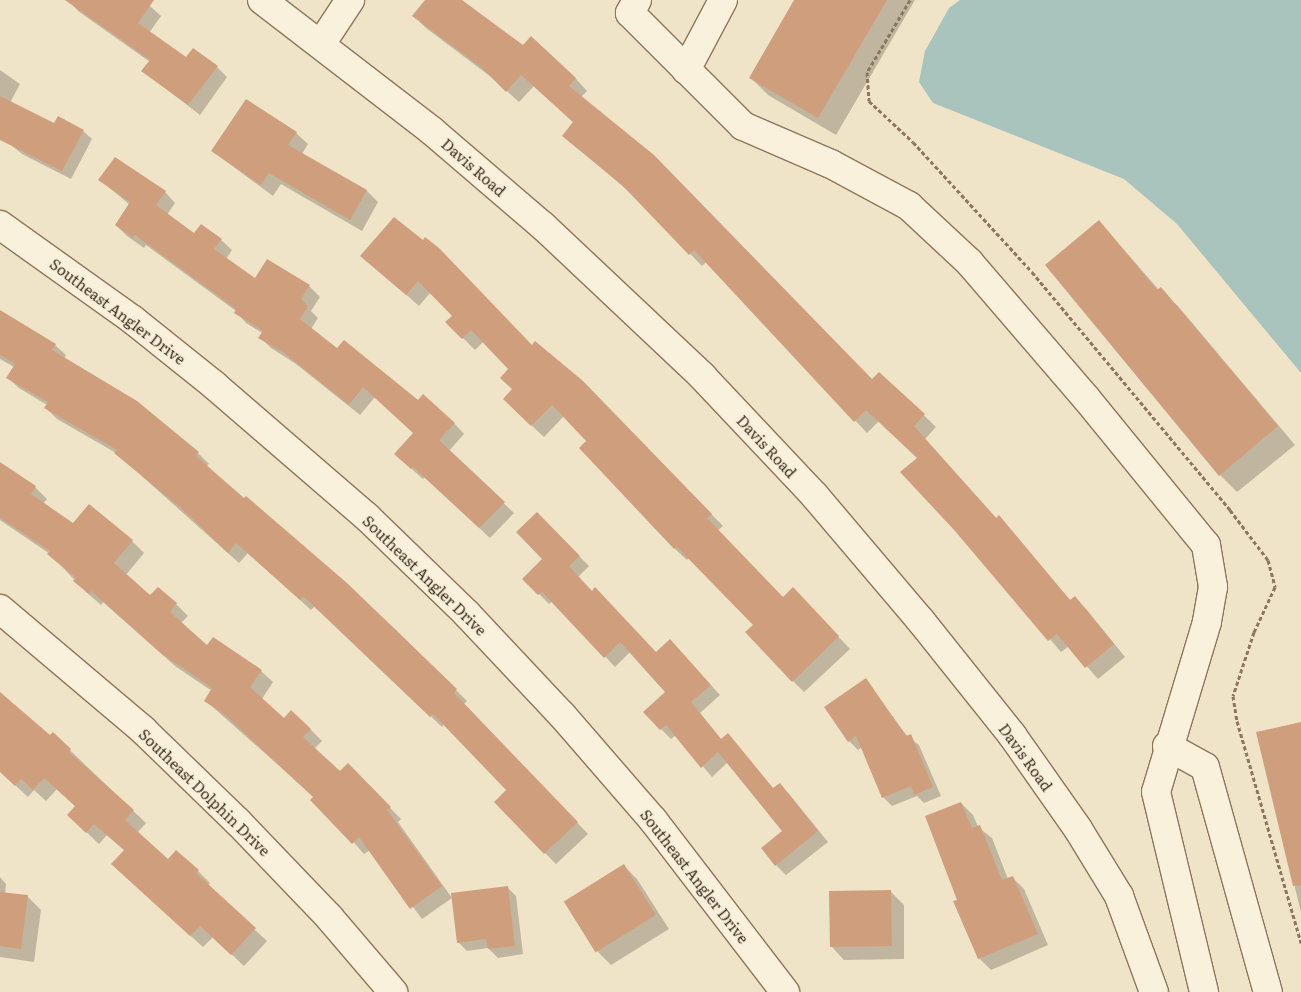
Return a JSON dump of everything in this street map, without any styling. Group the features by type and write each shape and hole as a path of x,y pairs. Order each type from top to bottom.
{"street":[{"name":"Davis Road","path":"262,0 432,131 584,262 702,376 815,496 922,621 1012,736 1078,829 1119,896 1154,992"},
{"path":"321,44 350,0"},
{"path":"637,0 630,13 743,126 830,164 909,206 969,262 1086,398 1206,545 1213,587 1208,614 1167,746 1156,792 1204,992"},
{"path":"686,70 723,0"},
{"name":"Southeast Angler Drive","path":"0,224 133,320 228,396 367,517 467,614 562,715 653,820 784,992"},
{"name":"Southeast Dolphin Drive","path":"0,609 143,730 231,815 329,917 393,992"},
{"path":"1167,746 1205,767 1268,992"}],"water":[{"path":"960,0 1301,0 1301,373 1177,224 1124,179 933,103 919,82 925,51 949,8"}],"building":[{"path":"65,0 154,0 138,23 186,57 193,48 218,66 188,105 141,71 150,60"},
{"path":"425,0 462,0 523,45 531,36 576,78 569,86 654,155 872,379 879,372 925,414 914,426 996,518 999,515 1070,600 1075,596 1114,644 1085,668 1057,634 1048,641 955,531 900,472 917,458 866,410 854,422 694,250 689,255 621,184 562,136 573,122 521,75 506,92 482,68 412,16"},
{"path":"794,0 887,0 818,118 749,78"},
{"path":"0,96 54,123 58,116 84,130 62,171 0,140"},
{"path":"246,99 297,132 288,145 367,190 350,220 269,173 261,185 211,151"},
{"path":"115,157 166,191 156,205 194,233 201,224 222,239 214,249 255,278 267,259 310,285 301,299 308,306 300,319 337,348 344,340 418,400 423,394 455,423 439,440 505,502 479,528 413,467 411,469 394,454 413,433 363,387 349,405 284,353 258,338 263,331 234,313 236,309 135,235 133,238 115,225 130,202 98,180"},
{"path":"394,217 423,240 425,237 439,248 532,345 535,341 583,381 712,514 707,518 783,597 793,587 839,636 792,682 745,632 753,625 677,547 674,549 579,448 586,441 552,405 531,426 503,399 512,389 500,378 508,369 471,330 462,339 445,322 452,316 418,281 406,295 360,256"},
{"path":"1099,220 1157,290 1161,287 1278,426 1219,476 1045,265"},
{"path":"0,310 56,344 52,350 137,401 199,452 196,456 244,498 246,496 347,583 457,689 454,693 578,822 544,854 494,802 506,790 433,714 430,717 303,596 300,600 236,543 228,553 182,509 114,453 117,450 44,408 48,402 6,378 15,364 0,355"},
{"path":"0,462 36,486 31,494 73,523 89,504 133,540 114,563 150,595 158,587 177,603 170,612 207,645 213,637 262,670 250,687 284,718 291,710 311,729 303,737 340,771 348,763 391,807 387,810 442,886 410,909 359,837 352,844 310,800 313,797 225,715 204,701 212,688 162,654 91,591 89,594 73,581 76,578 47,554 50,551 0,518"},
{"path":"537,512 580,556 569,566 592,591 595,587 656,652 670,639 711,685 691,702 721,739 728,733 773,788 780,783 818,831 775,866 761,848 782,831 718,752 701,768 666,725 660,730 643,712 665,692 620,642 604,658 542,592 538,595 522,579 542,559 516,532"},
{"path":"866,678 906,736 911,734 933,787 914,795 911,786 882,798 856,736 848,742 824,707"},
{"path":"0,692 50,735 53,732 71,749 69,752 134,810 125,820 168,859 176,850 199,870 196,873 256,928 231,955 200,926 190,936 111,864 124,850 94,824 86,833 67,815 75,806 44,778 33,790 21,779 15,786 0,772"},
{"path":"1301,722 1301,885 1293,886 1256,732"},
{"path":"961,802 972,828 980,825 1002,880 1013,876 1038,934 978,959 953,901 957,900 925,816"},
{"path":"624,864 656,915 596,953 564,902"},
{"path":"508,886 515,946 488,949 486,939 457,943 451,893"},
{"path":"891,890 892,946 830,947 829,891"},
{"path":"0,892 28,895 21,949 0,946"}]}
